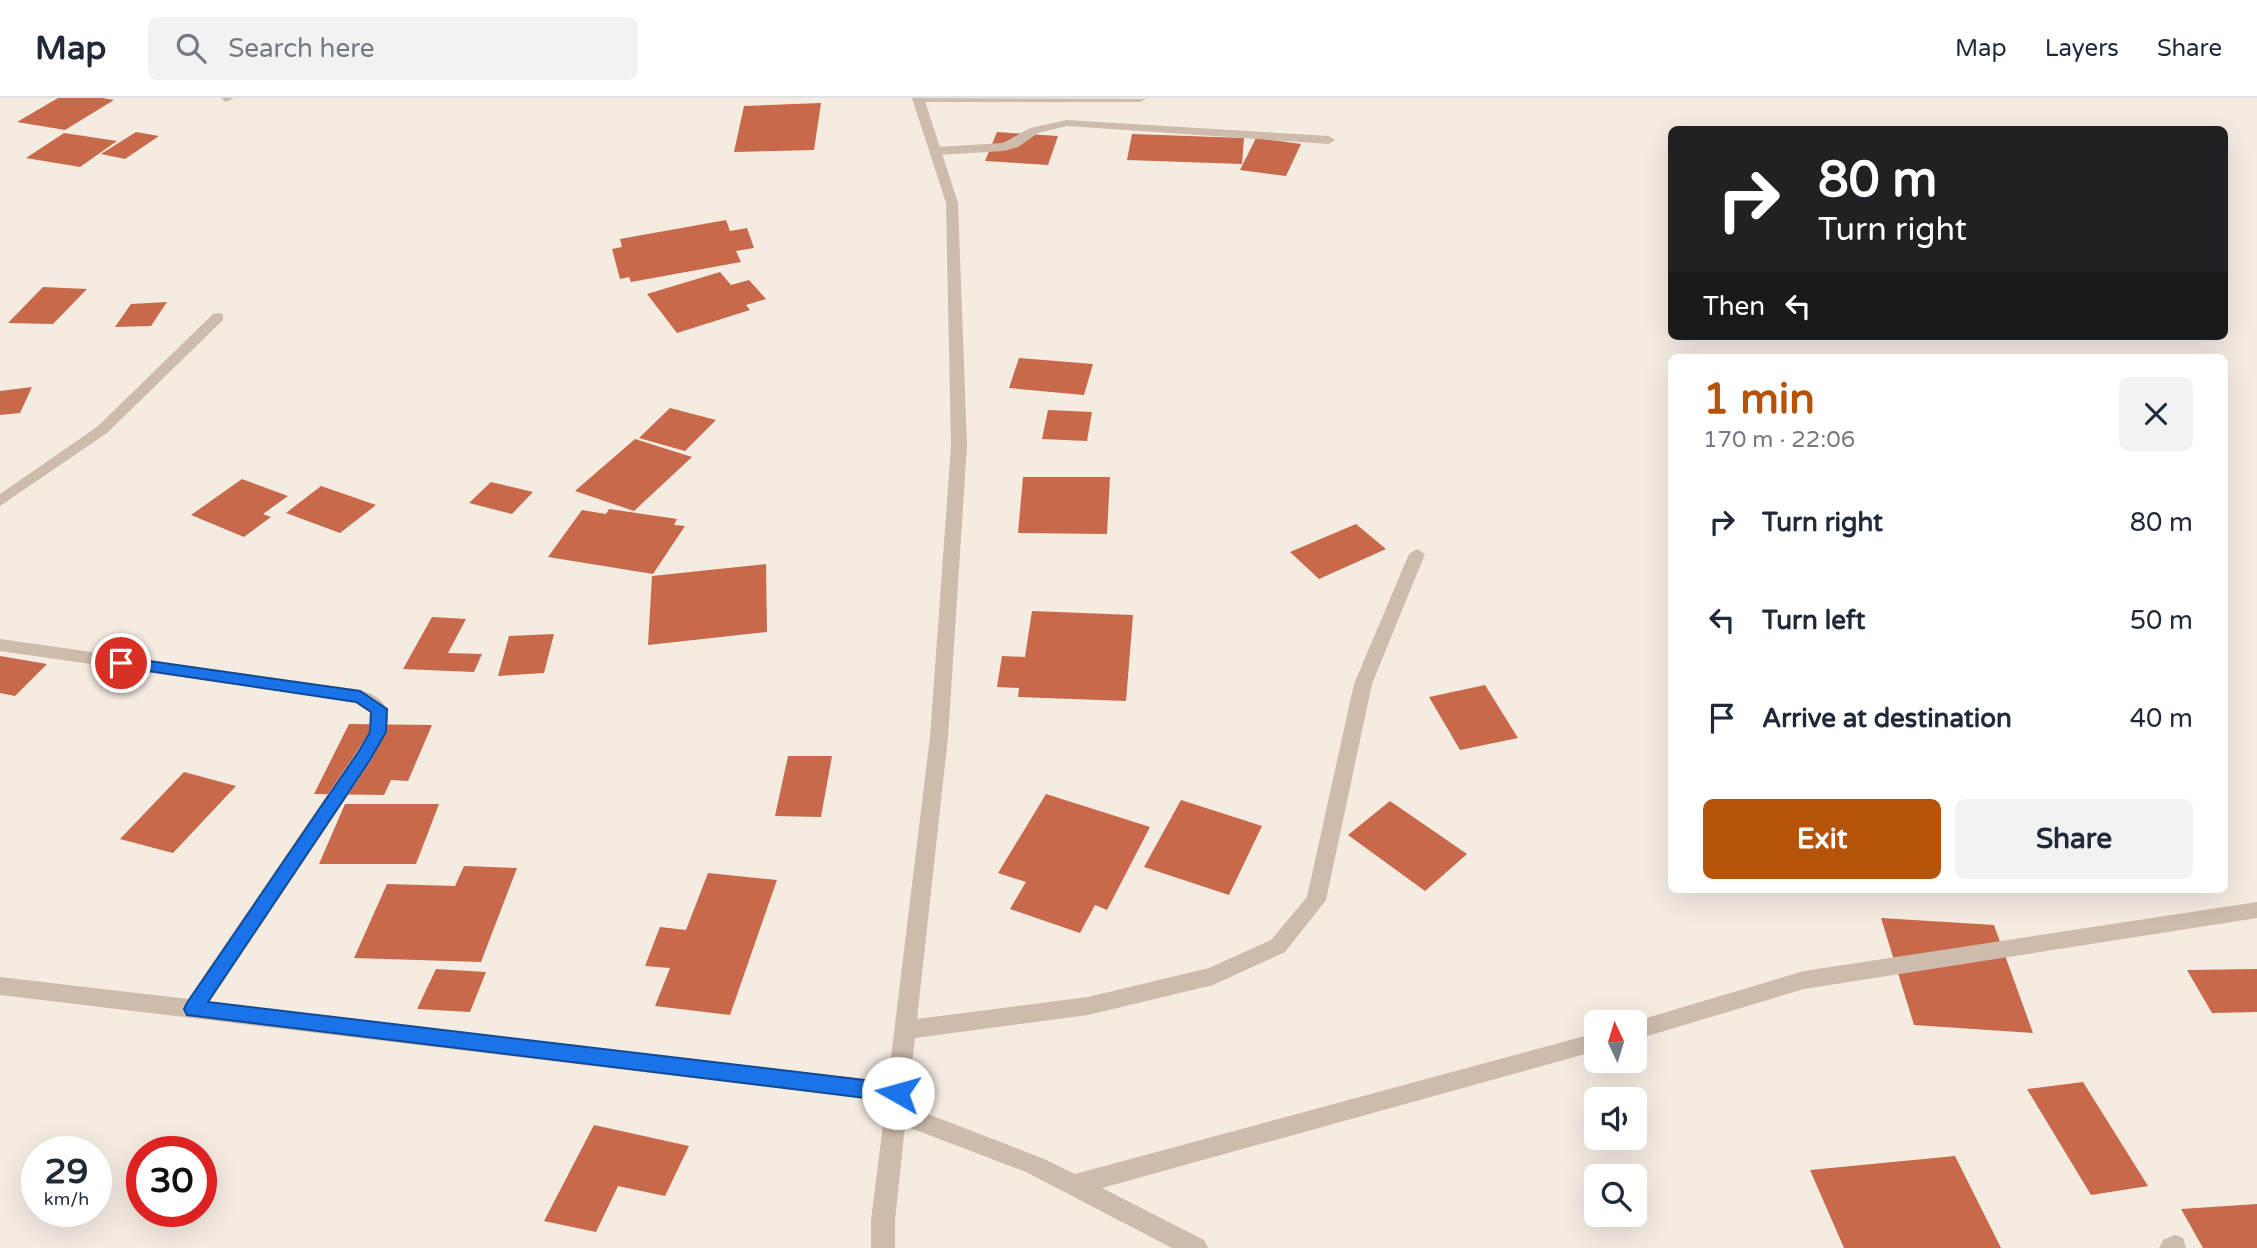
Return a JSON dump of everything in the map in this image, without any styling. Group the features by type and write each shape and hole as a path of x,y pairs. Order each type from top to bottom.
{"street":[{"path":"883,1248 939,737 959,446 951,203 937,150 918,99 1140,99"},
{"path":"937,150 1004,147 1014,144 1034,130 1067,123 1329,140"},
{"path":"0,501 102,430 218,317"},
{"path":"905,1030 1088,1006 1213,976 1278,946 1316,900 1363,684 1418,554"},
{"path":"0,645 360,696 379,709 378,732 365,756 193,1009"},
{"path":"1647,1027 1804,980 2257,910"},
{"path":"0,986 193,1009 897,1103 1034,1165 1196,1248"},
{"path":"1075,1185 1584,1045"}],"building":[{"path":"58,98 114,100 65,130 17,122"},
{"path":"821,103 814,150 734,152 744,106"},
{"path":"136,132 159,136 125,159 101,154"},
{"path":"997,132 1058,136 1048,165 985,161"},
{"path":"64,133 117,141 80,167 26,158"},
{"path":"1132,134 1244,138 1242,164 1127,160"},
{"path":"1256,138 1301,144 1286,176 1240,170"},
{"path":"726,220 730,231 747,228 754,248 736,251 741,262 631,282 629,277 620,279 612,249 622,247 620,239"},
{"path":"720,272 731,285 749,280 766,299 746,305 750,310 677,333 647,294"},
{"path":"43,287 87,289 53,324 8,323"},
{"path":"167,302 151,326 115,327 131,304"},
{"path":"1019,358 1093,364 1084,395 1009,388"},
{"path":"32,387 20,413 0,415 0,391"},
{"path":"670,408 716,420 685,451 639,438"},
{"path":"1048,410 1092,412 1087,441 1042,439"},
{"path":"635,439 692,457 634,511 575,491"},
{"path":"1023,477 1110,477 1107,534 1018,533"},
{"path":"242,479 288,496 263,514 271,517 244,537 191,515"},
{"path":"491,482 533,492 512,514 469,503"},
{"path":"321,486 376,505 340,533 286,513"},
{"path":"609,509 677,519 674,525 685,526 653,574 548,557 582,510 606,514"},
{"path":"1356,524 1386,549 1319,579 1290,552"},
{"path":"766,564 767,632 648,645 652,576"},
{"path":"1032,611 1133,615 1126,701 1018,697 1019,688 997,687 1002,656 1025,657"},
{"path":"432,617 466,619 448,653 482,654 474,672 403,669"},
{"path":"554,634 544,673 498,676 509,636"},
{"path":"0,656 47,664 15,696 0,693"},
{"path":"1485,685 1518,738 1460,750 1429,697"},
{"path":"349,724 432,725 408,781 391,780 384,795 314,794"},
{"path":"788,756 832,756 821,817 775,816"},
{"path":"184,772 236,786 173,853 120,839"},
{"path":"1046,794 1150,827 1107,910 1095,905 1080,933 1010,909 1026,882 998,873"},
{"path":"1181,800 1262,826 1229,895 1144,867"},
{"path":"1390,801 1467,854 1425,891 1348,835"},
{"path":"345,804 439,804 416,864 319,864"},
{"path":"464,866 517,868 481,962 354,958 387,884 455,886"},
{"path":"708,873 777,880 730,1015 655,1006 670,968 645,966 660,927 686,930"},
{"path":"1881,918 1994,925 2033,1033 1914,1025"},
{"path":"436,969 486,972 470,1012 417,1009"},
{"path":"2257,969 2257,1012 2212,1013 2187,970"},
{"path":"2083,1082 2148,1186 2091,1195 2027,1089"},
{"path":"594,1125 689,1146 665,1196 618,1186 596,1232 544,1221"},
{"path":"1955,1156 2001,1248 1844,1248 1810,1170"},
{"path":"2257,1204 2257,1248 2203,1248 2181,1209"}],"route":[{"path":"121,663 360,696 379,709 378,732 365,756 246,927 193,1009 898,1093"}]}
